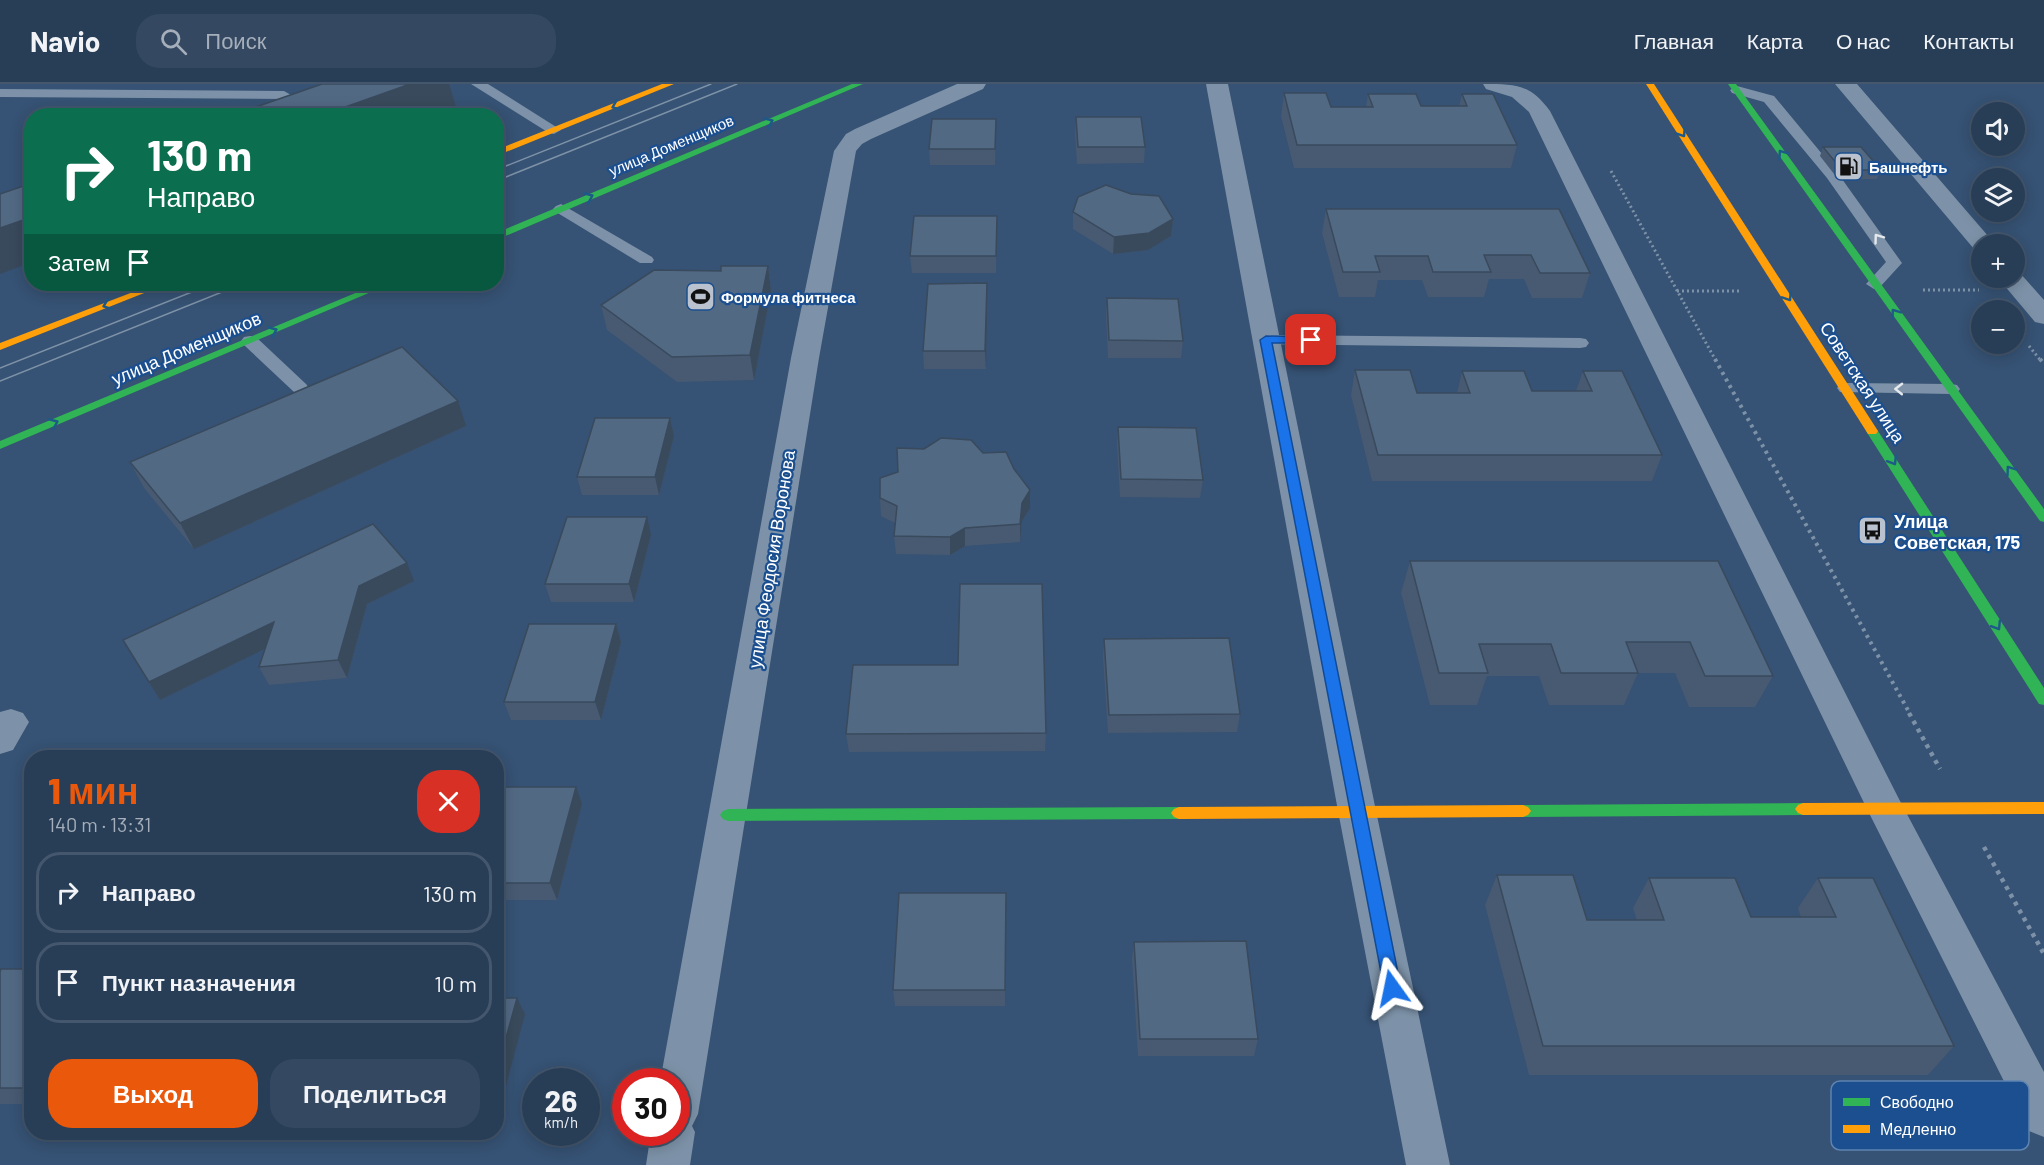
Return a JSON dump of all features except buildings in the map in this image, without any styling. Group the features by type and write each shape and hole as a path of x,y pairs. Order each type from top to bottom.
{"main road":[{"path":"504,150 670,84"},
{"name":"улица Доменщиков","path":"504,234 859,84"},
{"name":"Советская улица","path":"1650,84 2044,700"},
{"path":"1735,87 1874,284 2044,518"},
{"path":"0,347 144,291"},
{"name":"улица Доменщиков","path":"0,445 368,291"},
{"path":"728,815 2044,808"}],"street":[{"name":"улица Феодосия Воронова","path":"684,1068 805,358 845,151 854,139 863,134 975,84"},
{"path":"1217,84 1357,811 1428,1165"},
{"path":"1494,84 1519,91 1531,100 1539,111 1885,809 2026,1081"},
{"path":"1846,84 1974,234"},
{"path":"2020,288 2044,316"},
{"path":"2029,1087 2044,1116"},
{"path":"668,1165 671,1146"}],"lane":[{"path":"478,84 554,130"},
{"path":"1735,87 1769,99 1832,175 1882,243 1894,263 1874,284"},
{"path":"0,93 289,90 274,108"},
{"path":"561,209 646,260"},
{"path":"1266,340 1580,343"},
{"path":"250,341 300,388"},
{"path":"1846,388 1951,389"}],"path":[{"path":"1609,167 2044,954"},
{"path":"1916,290 1984,290"},
{"path":"1677,291 1741,291"}],"tram line":[{"path":"504,167 711,84"},
{"path":"504,178 737,84"},
{"path":"0,368 194,291"},
{"path":"0,381 225,291"}],"traffic: fast":[{"path":"504,234 859,84"},
{"path":"1732,84 2044,518"},
{"path":"0,445 368,291"},
{"path":"1872,431 2044,700"},
{"path":"1523,811 1803,809"},
{"path":"728,815 1179,813"}],"traffic: slow":[{"path":"504,150 670,84"},
{"path":"1650,84 1872,431"},
{"path":"0,347 144,291"},
{"path":"1803,809 2044,808"},
{"path":"1179,813 1523,811"}],"place":[{"name":"Башнефть","path":"1848,167"},
{"name":"Формула фитнеса","path":"700,297"},
{"name":"Улица Советская, 175","path":"1873,531"}],"route":[{"path":"1311,340 1266,340 1392,988"}]}
